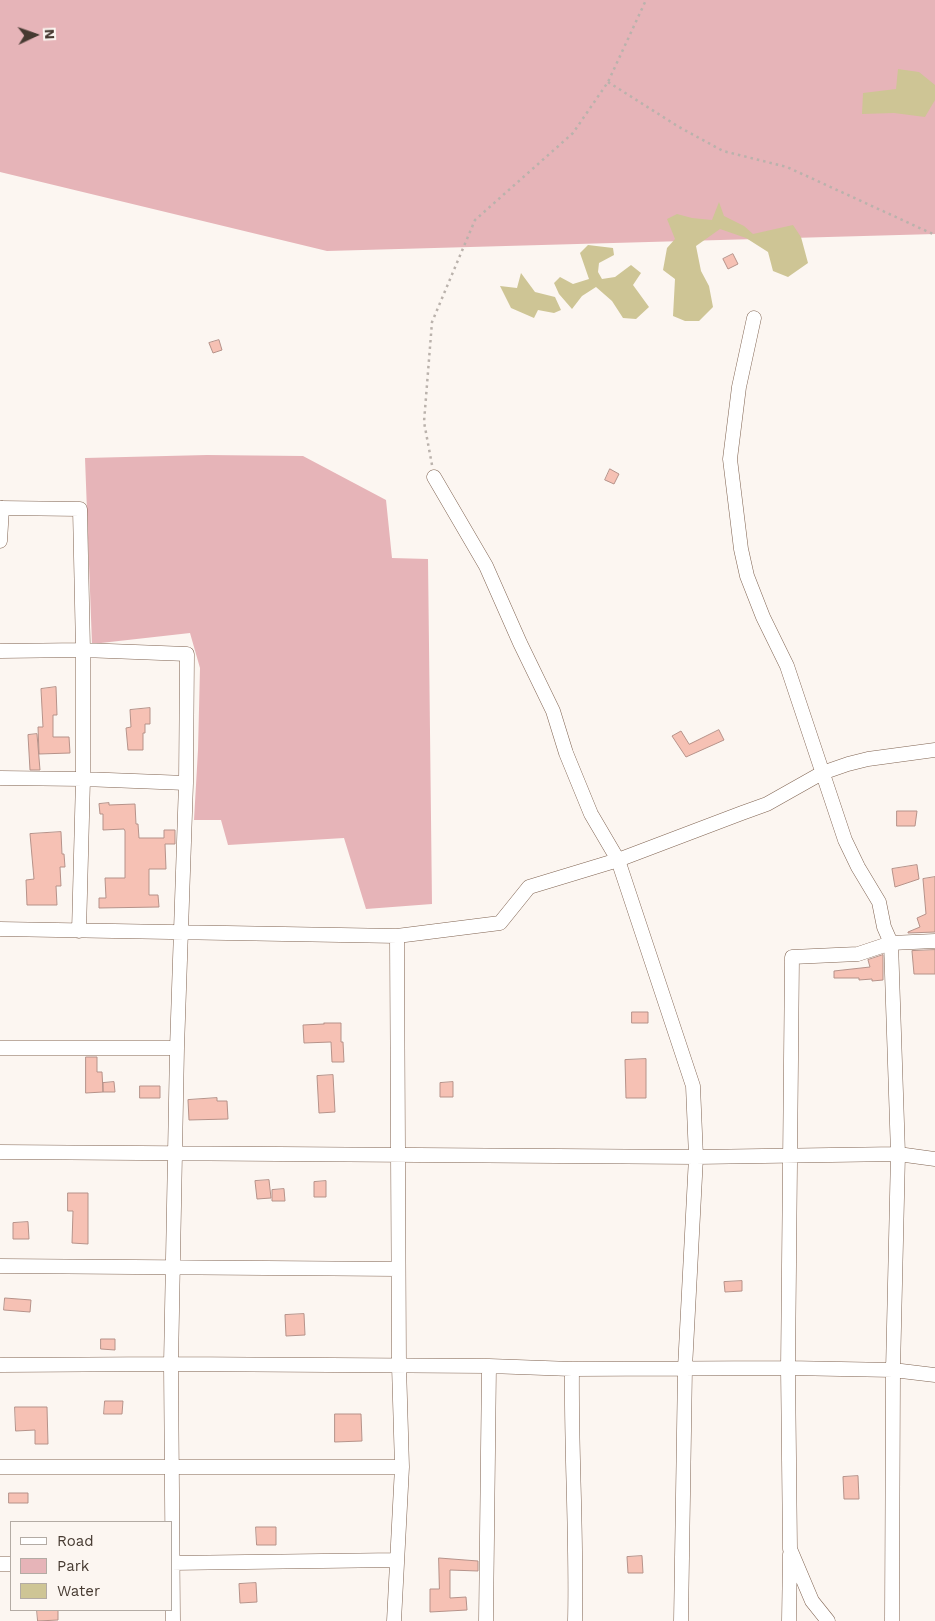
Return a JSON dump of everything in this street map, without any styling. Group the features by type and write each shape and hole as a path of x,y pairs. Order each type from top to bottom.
{"street":[{"path":"754,318 739,387 730,459 741,549 747,576 763,617 787,666 845,840 858,867 879,902 884,927 891,943 898,1154 893,1370 892,1621"},
{"path":"434,477 486,566 553,711 566,754 591,814 618,860 694,1086 696,1157 685,1368 681,1621"},
{"path":"0,541 1,508 80,509 83,779 79,931"},
{"path":"0,651 83,650 187,654 186,783 177,1048 171,1364 173,1621"},
{"path":"0,929 397,936 500,923 529,887 618,860 767,804 822,773 868,759 935,750"},
{"path":"0,778 186,783"},
{"path":"394,1621 402,1467 398,1269 397,936"},
{"path":"789,1621 788,1368 792,957 858,954 891,943 935,941"},
{"path":"0,1048 177,1048"},
{"path":"0,1152 696,1157 898,1154 935,1158"},
{"path":"0,1266 398,1269"},
{"path":"0,1365 489,1366 572,1369 788,1368 893,1370 935,1375"},
{"path":"486,1621 489,1366"},
{"path":"572,1369 575,1621"},
{"path":"0,1467 402,1467"},
{"path":"790,1549 812,1601 828,1621"},
{"path":"172,1563 397,1560"}],"path":[{"path":"434,477 424,422 432,322 475,220 573,133 608,82 646,0"},
{"path":"608,82 679,127 723,151 787,167 935,235"}],"green space":[{"path":"0,0 935,0 935,234 327,251 0,172"},
{"path":"207,455 303,456 386,500 392,558 428,559 432,904 366,909 344,838 228,845 221,820 194,820 200,668 190,633 92,644 85,458"}],"water":[{"path":"898,69 919,72 935,85 935,100 925,117 894,113 862,114 863,93 896,89"},
{"path":"719,202 724,216 744,226 753,234 793,225 801,237 808,263 788,277 773,271 768,252 746,238 720,229 696,246 701,271 709,286 713,307 699,321 685,321 673,316 675,279 663,270 667,248 675,239 667,219 677,214 712,220"},
{"path":"588,245 613,248 614,255 599,263 598,272 602,279 615,277 631,265 641,273 633,285 649,307 636,319 623,318 612,301 596,287 582,296 572,309 559,294 554,283 560,277 573,284 589,279 580,253"},
{"path":"521,273 535,292 555,297 561,310 554,313 538,310 534,318 511,308 500,286 517,288"}],"building":[{"path":"733,254 738,264 728,269 723,259"},
{"path":"219,340 222,350 213,353 209,343"},
{"path":"610,469 619,474 614,484 605,480"},
{"path":"56,687 57,715 53,715 53,737 69,737 70,753 39,754 38,727 43,727 41,689"},
{"path":"150,708 150,724 145,724 145,733 143,733 143,750 128,750 126,728 131,727 130,710"},
{"path":"719,730 724,740 686,757 672,736 681,731 689,744"},
{"path":"37,734 40,770 30,770 28,735"},
{"path":"109,803 109,805 135,804 139,838 164,838 164,830 175,830 175,844 165,844 166,869 149,869 149,895 158,895 159,907 99,908 99,898 106,898 105,878 125,878 125,831 124,829 103,830 103,814 100,814 99,804"},
{"path":"897,811 917,811 915,826 897,826"},
{"path":"61,832 62,854 64,854 65,867 60,867 61,886 56,886 57,905 27,905 26,880 34,879 30,834"},
{"path":"917,865 919,879 895,887 892,869"},
{"path":"935,877 935,932 908,933 920,927 917,918 926,914 923,879"},
{"path":"935,950 935,974 914,974 912,951"},
{"path":"883,955 883,980 834,978 834,971 870,967 868,960"},
{"path":"632,1012 648,1012 648,1023 632,1023"},
{"path":"341,1023 344,1062 332,1062 331,1042 304,1043 303,1025"},
{"path":"86,1057 97,1057 97,1072 102,1072 103,1092 86,1093"},
{"path":"646,1059 646,1098 626,1098 625,1060"},
{"path":"333,1075 335,1112 319,1113 317,1076"},
{"path":"114,1082 115,1092 103,1092 103,1083"},
{"path":"453,1082 453,1097 440,1097 440,1083"},
{"path":"140,1086 160,1086 160,1098 140,1098"},
{"path":"217,1098 217,1101 227,1101 228,1119 189,1120 188,1100"},
{"path":"269,1180 271,1198 257,1199 255,1181"},
{"path":"326,1181 326,1197 314,1197 314,1182"},
{"path":"284,1189 285,1201 272,1201 272,1190"},
{"path":"68,1193 88,1193 88,1244 72,1243 73,1211 68,1211"},
{"path":"28,1222 29,1239 13,1239 13,1223"},
{"path":"742,1281 742,1291 725,1292 724,1282"},
{"path":"5,1298 31,1300 30,1312 4,1310"},
{"path":"304,1314 305,1335 286,1336 285,1315"},
{"path":"101,1339 115,1339 115,1350 101,1349"},
{"path":"105,1401 123,1401 122,1414 104,1414"},
{"path":"15,1407 47,1407 48,1444 35,1444 35,1430 16,1431"},
{"path":"335,1414 361,1414 362,1441 335,1442"},
{"path":"858,1476 859,1499 844,1499 843,1477"},
{"path":"9,1493 28,1493 28,1503 9,1503"},
{"path":"256,1527 276,1527 276,1545 257,1545"},
{"path":"642,1556 643,1573 628,1573 627,1557"},
{"path":"439,1558 478,1561 478,1571 450,1570 450,1598 466,1597 467,1610 430,1612 430,1589 439,1589"},
{"path":"256,1583 257,1602 240,1603 239,1584"},
{"path":"37,1611 58,1611 58,1620 38,1621"}]}
